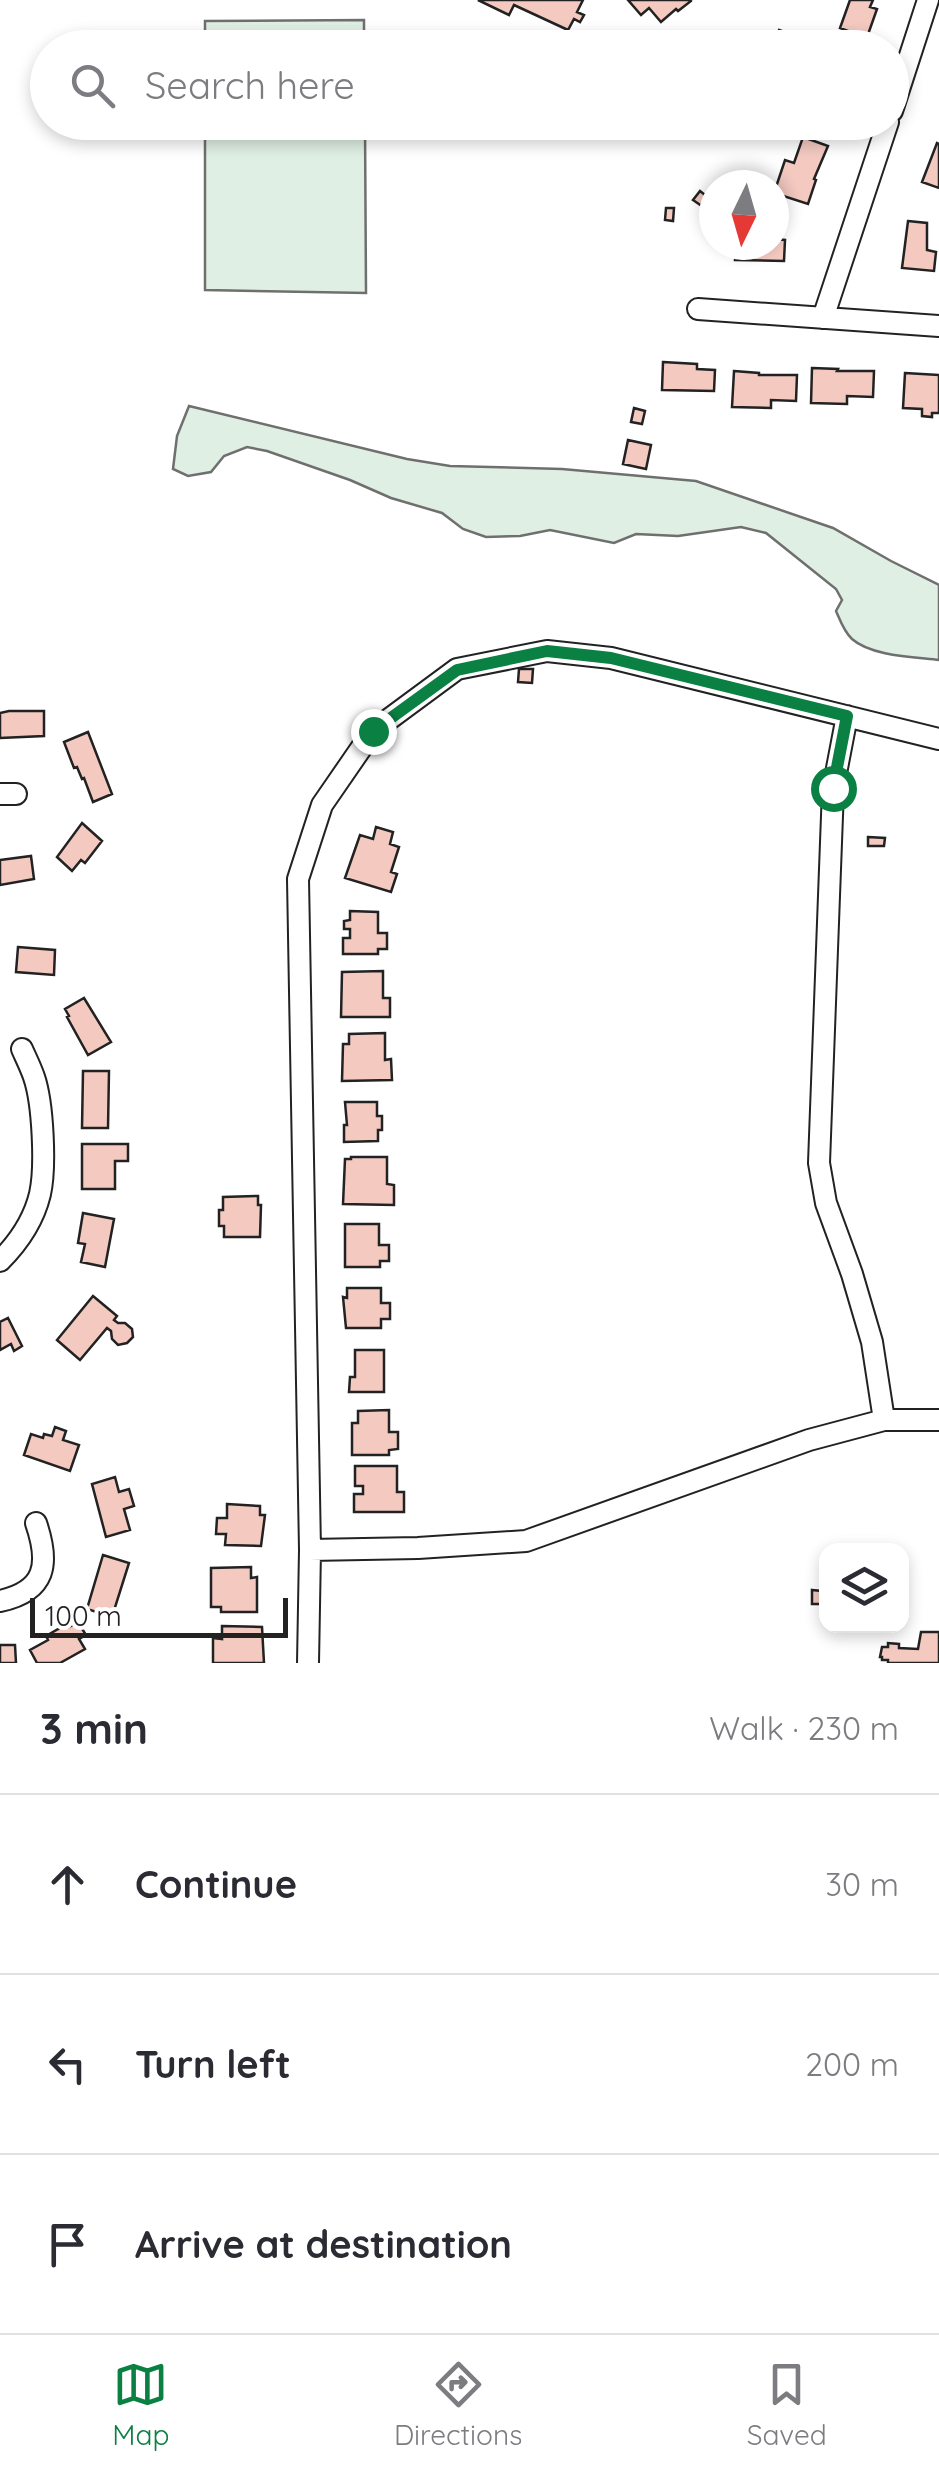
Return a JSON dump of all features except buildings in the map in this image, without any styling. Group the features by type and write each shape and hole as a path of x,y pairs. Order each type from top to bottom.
{"street":[{"path":"909,58 928,0"},
{"path":"823,318 882,140"},
{"path":"698,309 939,326"},
{"path":"308,1663 310,1550 298,879 322,805 373,731 457,670 547,651 611,658 939,739"},
{"path":"847,716 833,788 818,1162 826,1204 872,1342 884,1420"},
{"path":"0,1260 22,1234 40,1195 41,1123 36,1080 22,1048"},
{"path":"310,1550 526,1541 808,1440 884,1420 939,1420"},
{"path":"0,1601 18,1596 38,1581 43,1551 36,1523"}],"green space":[{"path":"364,20 364,30 205,30 205,21"},
{"path":"205,140 365,140 366,293 205,290"},
{"path":"189,406 450,466 562,469 696,481 833,528 939,585 939,660 905,657 860,645 844,629 836,611 842,600 836,589 766,533 741,527 678,536 636,534 614,543 550,530 486,537 463,529 442,513 247,447 224,456 211,472 188,476 173,469 177,436"}],"route":[{"path":"373,731 457,670 547,651 611,658 847,716 833,788"}]}
